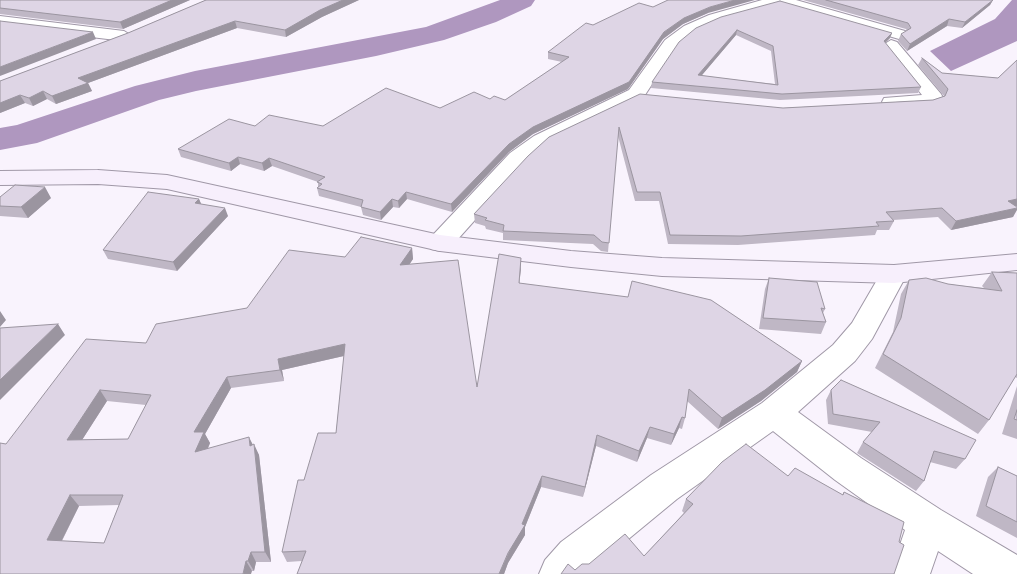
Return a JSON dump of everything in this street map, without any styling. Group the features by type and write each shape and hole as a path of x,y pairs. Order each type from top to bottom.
{"street":[{"path":"440,243 526,152 541,140 645,95 671,43 689,29 714,18 779,0 895,39 934,98 929,100 869,104"},
{"path":"0,21 124,36"},
{"path":"89,49 140,30"},
{"path":"0,178 98,177 148,179 225,194 440,243 571,259 662,267 894,274 1017,262"},
{"path":"559,574 575,556 664,487 774,413 844,352 862,331 894,274"},
{"path":"774,413 848,469 927,523 1010,574"},
{"path":"910,574 927,523"}],"shaded area":[{"path":"1012,0 1017,0 1017,41 951,71 930,51 995,19"}],"building":[{"path":"0,0 172,0 120,22 0,8"},
{"path":"206,0 343,0 320,10 285,30 235,21 78,78 88,83 52,96 43,91 29,98 20,95 0,103 0,81 128,33"},
{"path":"668,0 735,0 710,7 684,18 664,32 629,82 533,127 509,144 451,204 406,192 398,201 392,199 380,212 361,207 363,200 317,188 322,184 317,182 325,177 269,158 262,163 238,157 229,163 178,149 229,119 255,126 269,115 323,126 386,88 440,108 474,92 490,99 494,96 505,100 569,57 548,52 586,23 593,25 639,3 653,7"},
{"path":"826,0 993,0 965,22 949,19 910,44 901,34 911,28 908,23"},
{"path":"780,1 892,33 884,41 921,87 782,94 652,82 679,42 696,28 721,17","holes":["737,30 773,46 778,85 698,75"]},
{"path":"0,21 93,32 0,67"},
{"path":"922,58 942,73 998,78 1017,60 1017,199 1008,201 1017,208 956,221 942,208 886,212 894,221 876,222 879,226 741,236 670,235 660,192 637,192 619,127 609,243 602,242 594,235 503,231 504,225 485,220 487,218 474,214 528,156 549,137 640,94 783,108 933,100 945,96 948,89"},
{"path":"15,185 45,187 21,207 0,206 0,197"},
{"path":"148,192 199,199 195,203 225,208 173,262 103,250"},
{"path":"361,237 412,248 400,265 458,260 477,387 499,254 521,258 519,283 628,297 632,281 711,300 802,361 765,390 722,418 689,389 685,418 682,417 674,434 650,427 639,451 597,435 585,487 542,476 522,524 525,525 508,553 499,574 297,574 306,551 282,552 298,480 304,480 318,433 336,433 345,344 278,359 280,370 227,377 194,432 204,432 195,452 249,437 250,446 254,444 265,552 251,552 248,561 246,561 243,574 0,574 0,443 6,444 86,339 146,343 156,324 247,308 289,250 345,257","holes":["100,390 151,395 128,439 67,440","70,495 123,495 104,543 47,540"]},
{"path":"992,272 1017,273 1017,374 989,420 883,354 901,318 909,280 926,278 948,284 1002,291"},
{"path":"769,278 817,282 825,309 821,308 826,322 763,318"},
{"path":"58,324 0,380 0,328"},
{"path":"841,380 976,440 965,459 934,451 924,481 863,442 880,422 833,414 831,390"},
{"path":"746,444 788,476 795,468 843,495 844,492 904,522 899,542 904,545 894,574 561,574 568,564 575,570 582,564 589,564 625,534 644,556 693,504 686,499 722,462"},
{"path":"998,467 1017,476 1017,522 986,506"}],"waterway":[{"path":"0,139 24,135 147,93 195,81 376,47 434,34 486,16 522,0"}]}
